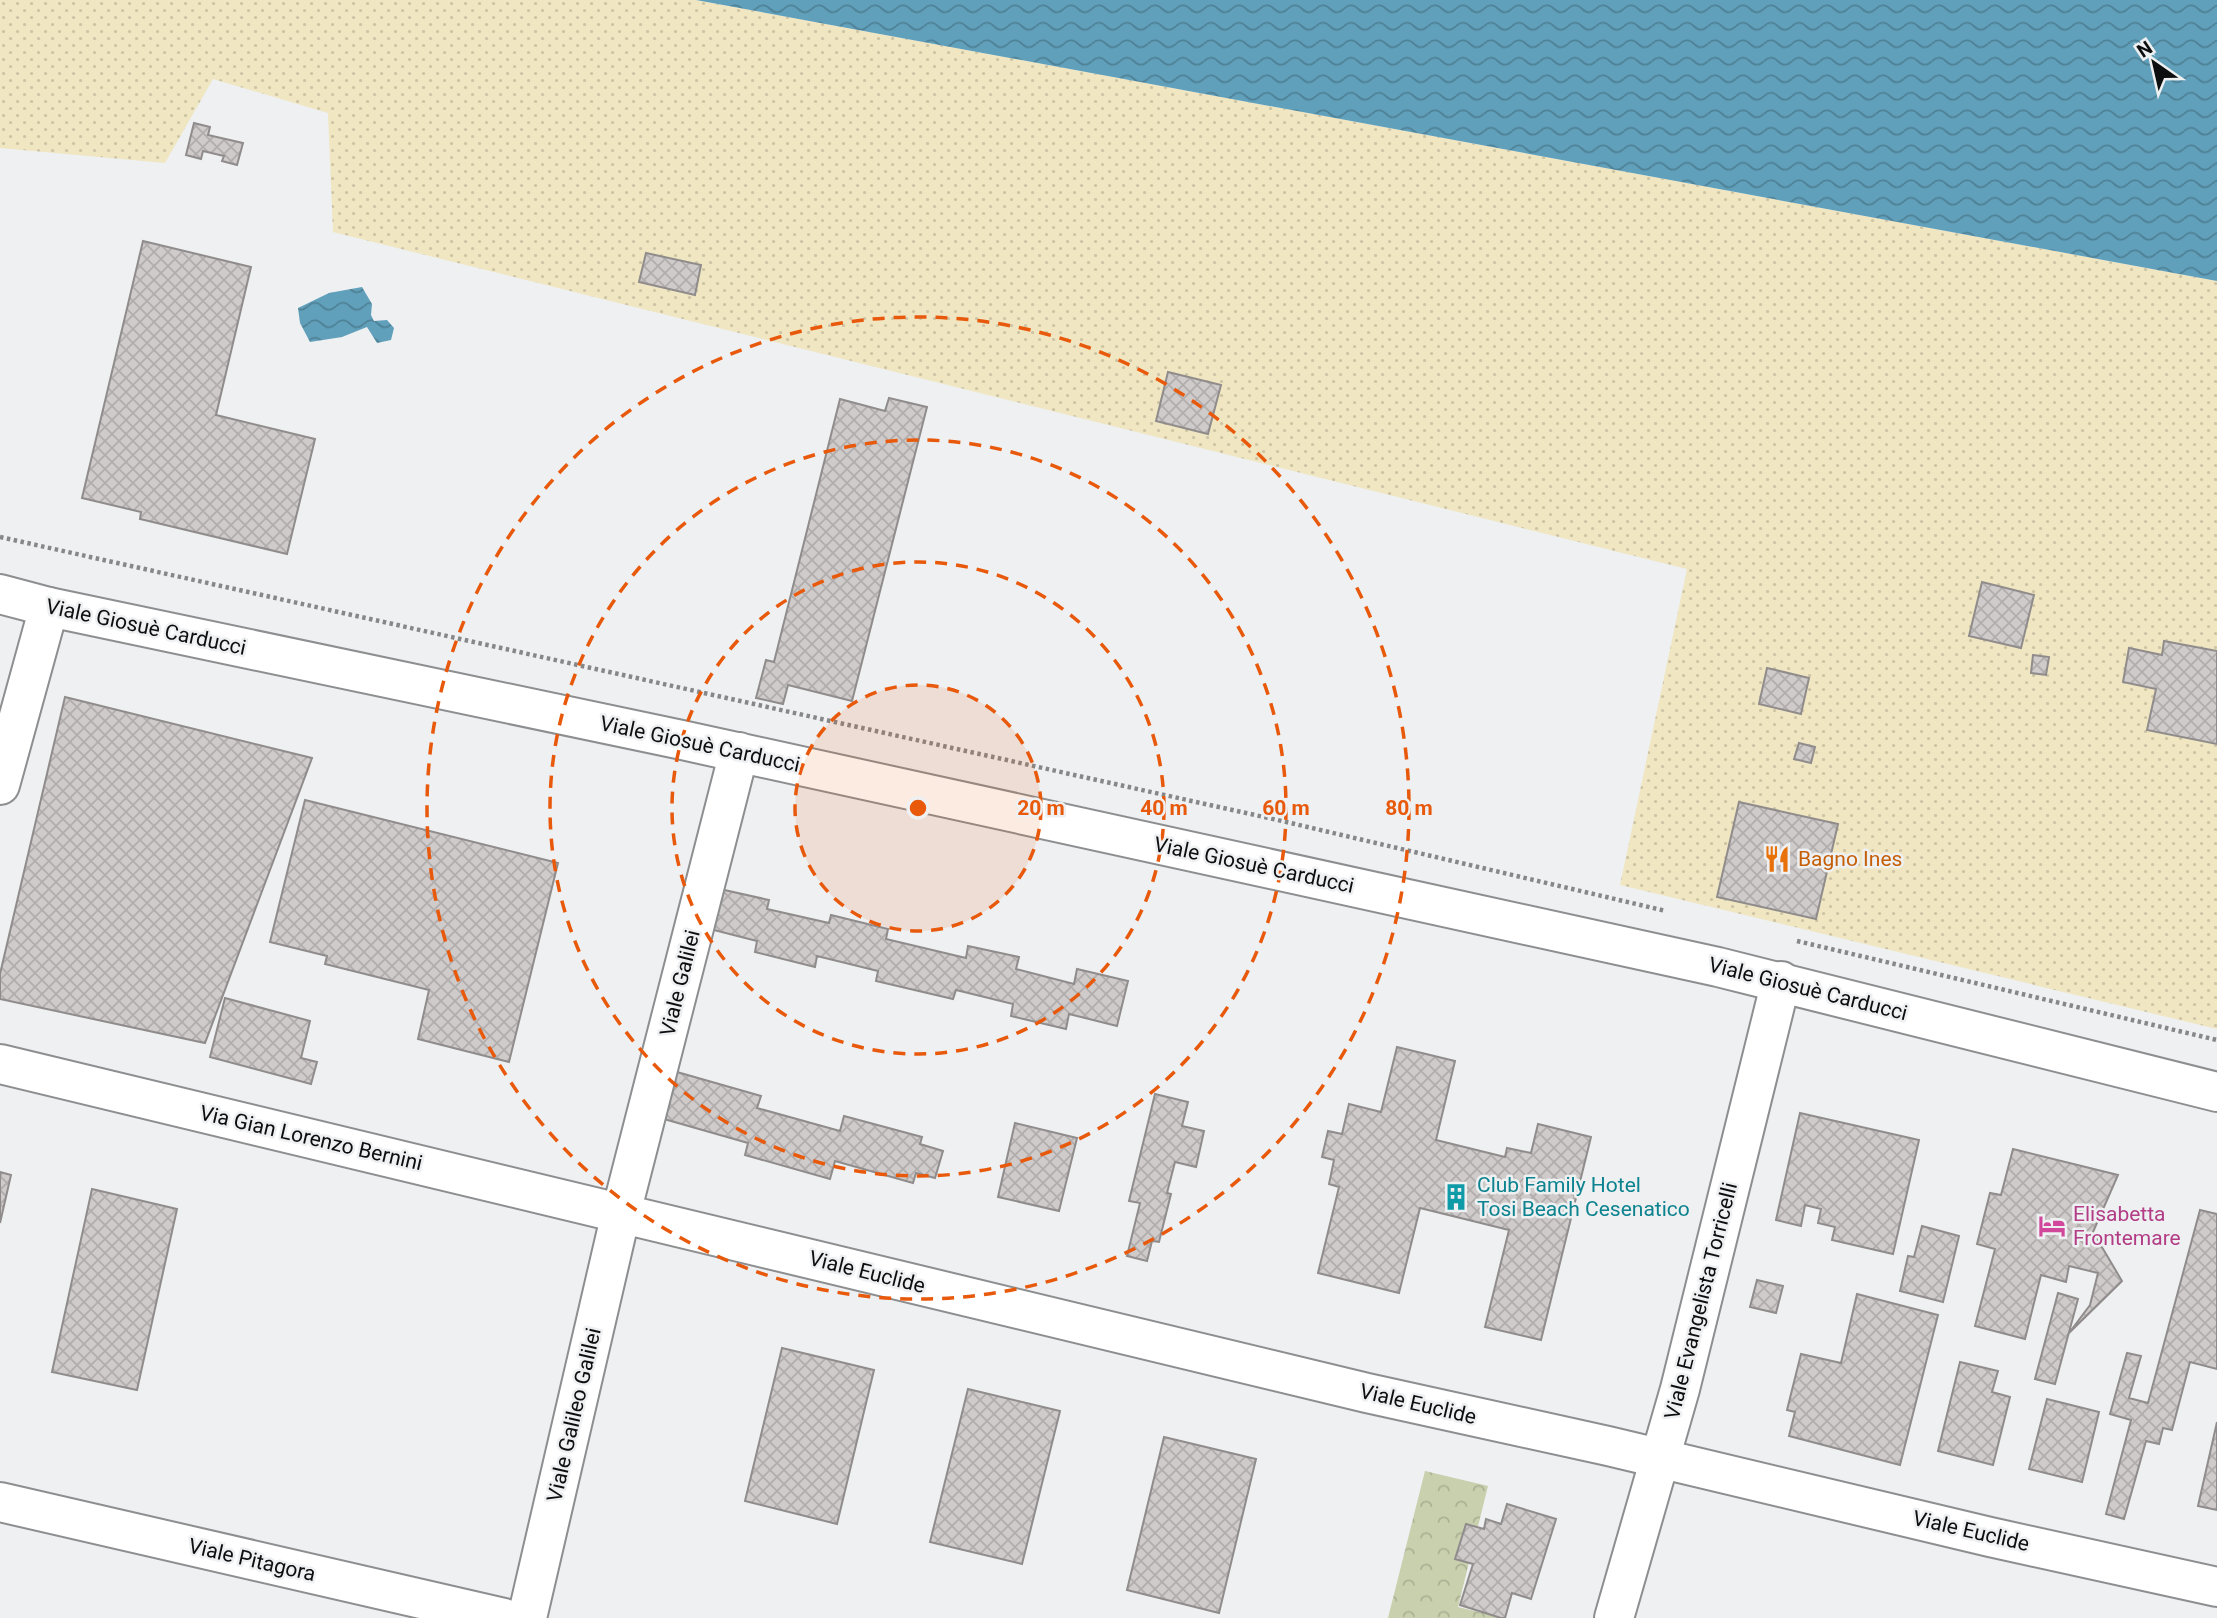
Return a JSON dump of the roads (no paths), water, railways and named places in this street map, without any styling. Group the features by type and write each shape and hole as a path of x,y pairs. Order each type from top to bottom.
{"street":[{"name":"Viale Giosuè Carducci","path":"0,594 49,607 739,752 1780,981 2217,1092"},
{"path":"0,785 49,607"},
{"name":"Viale Galilei","path":"621,1213 739,752"},
{"name":"Viale Evangelista Torricelli","path":"1614,1618 1684,1376 1780,981"},
{"name":"Via Gian Lorenzo Bernini","path":"0,1064 621,1213"},
{"name":"Viale Euclide","path":"621,1213 1367,1393 2217,1587"},
{"name":"Viale Galileo Galilei","path":"527,1618 621,1213"},
{"name":"Viale Pitagora","path":"0,1502 504,1618"}],"water":[{"path":"696,0 2217,0 2217,281"},
{"path":"362,287 372,304 371,315 374,321 387,320 394,328 391,340 377,343 367,327 342,337 310,342 300,323 298,308 329,293"}],"place":[{"name":"Bagno Ines","path":"1777,859"},
{"name":"Club Family Hotel Tosi Beach Cesenatico","path":"1456,1197"},
{"name":"Elisabetta Frontemare","path":"2052,1226"}]}
